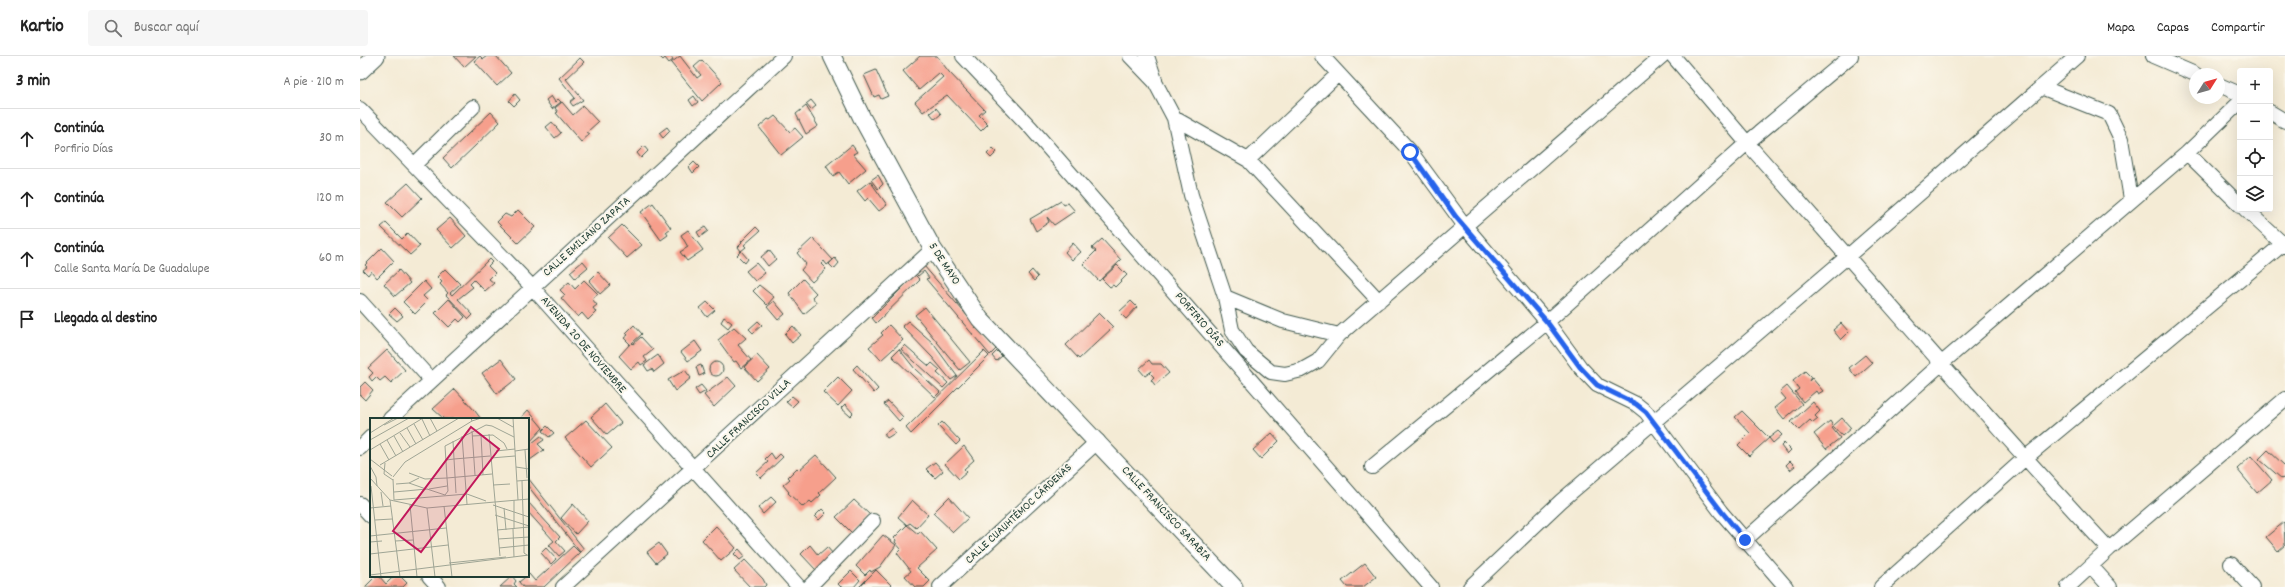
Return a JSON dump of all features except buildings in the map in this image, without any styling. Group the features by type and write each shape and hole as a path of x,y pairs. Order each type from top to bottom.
{"street":[{"path":"360,71 376,56"},
{"name":"CALLE EMILIANO ZAPATA","path":"391,418 784,56"},
{"name":"5 DE MAYO","path":"832,56 862,118 933,250 980,319 1098,441"},
{"name":"PORFIRIO DÍAS","path":"963,56 1031,128 1431,587"},
{"path":"1130,56 1156,82"},
{"path":"1147,56 1156,82 1174,118 1191,195 1225,296 1232,330 1246,350 1271,372 1286,374 1302,370 1318,361 1339,335 1379,301 1461,221 1662,56"},
{"path":"1322,56 1413,156 1461,221 1547,322 1580,367 1597,385 1636,404 1646,412 1652,422 1745,540 1786,587"},
{"path":"1673,56 1747,143 1942,363 2024,459 2108,549"},
{"path":"1372,467 1547,322 1747,143 1851,56"},
{"path":"1470,587 1561,501 1848,256 2077,56"},
{"path":"2154,56 2189,71"},
{"path":"1248,160 1338,74"},
{"path":"2041,88 2109,114 2121,139 2132,199"},
{"path":"2225,88 2237,93"},
{"path":"1745,540 1942,363 2187,153 2238,104"},
{"path":"414,165 473,107"},
{"name":"AVENIDA 20 DE NOVIEMBRE","path":"360,109 532,287 693,470 799,587"},
{"path":"2273,114 2285,121"},
{"path":"1174,118 1248,160 1379,301"},
{"path":"2187,153 2237,201"},
{"path":"1882,587 2024,459 2284,245 2248,212"},
{"name":"CALLE FRANCISCO VILLA","path":"563,587 933,250"},
{"path":"1225,296 1283,321 1339,335"},
{"path":"360,302 431,380"},
{"path":"2068,587 2108,549 2285,399"},
{"path":"360,448 370,438"},
{"name":"CALLE CUAUHTÉMOC CÁRDENAS","path":"940,587 1098,441"},
{"name":"CALLE FRANCISCO SARABIA","path":"1098,441 1234,587"},
{"path":"360,504 370,515"},
{"path":"809,587 873,521"},
{"path":"2231,564 2252,587"},
{"path":"2091,566 2110,587"},
{"path":"430,577 439,587"}],"route":[{"path":"1410,152 1456,217 1547,322 1580,367 1597,385 1636,404 1646,412 1652,422 1745,540"}]}
